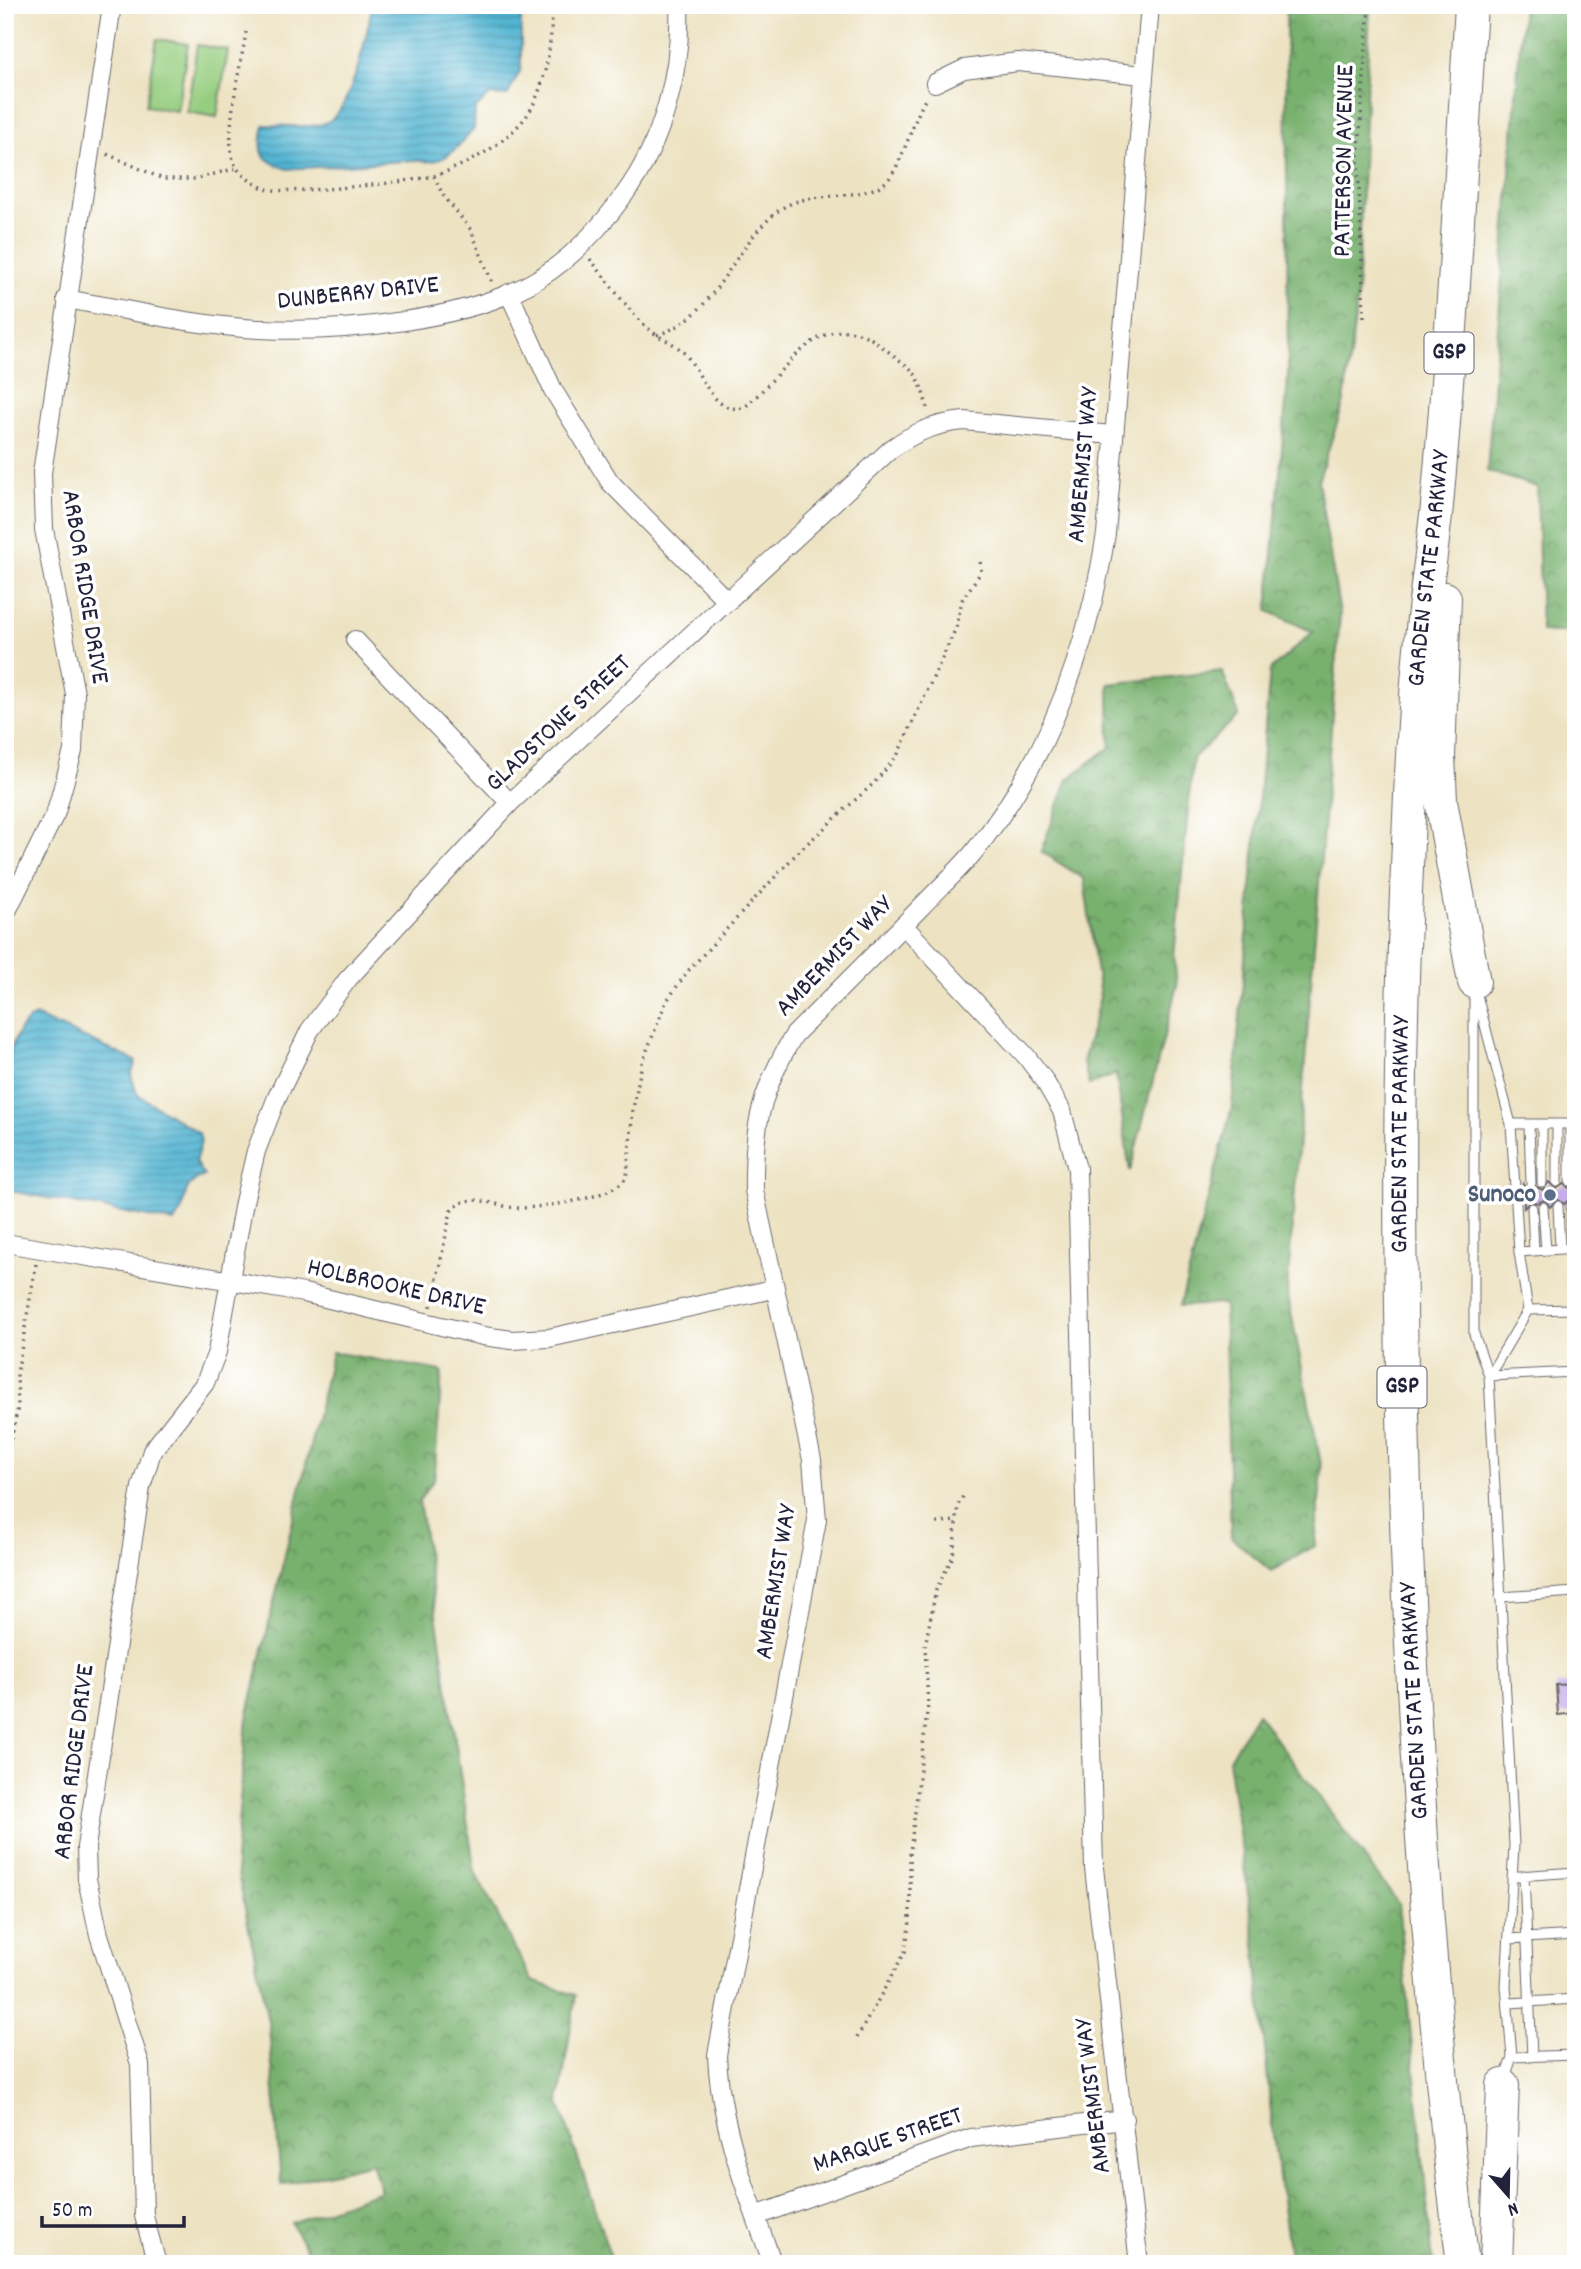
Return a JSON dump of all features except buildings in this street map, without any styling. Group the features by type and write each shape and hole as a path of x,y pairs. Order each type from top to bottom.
{"highway":[{"name":"GARDEN STATE PARKWAY","path":"1463,2264 1427,1919 1412,1685 1402,1410 1404,948 1422,633 1437,510 1462,197 1471,5"},
{"path":"1437,510 1445,590 1439,756 1441,800 1474,982"},
{"path":"1496,2264 1508,2071"}],"street":[{"name":"ARBOR RIDGE DRIVE","path":"5,915 56,812 73,751 75,694 69,646 44,528 42,473 112,5"},
{"name":"DUNBERRY DRIVE","path":"66,299 259,329 399,322 458,310 504,295 538,279 602,225 644,164 666,107 675,71 679,5"},
{"name":"AMBERMIST WAY","path":"773,2264 726,2124 719,2089 717,2055 817,1520 812,1460 773,1289 754,1190 754,1150 760,1108 777,1063 794,1035 972,854 1011,800 1039,751 1069,684 1097,589 1106,534 1112,435 1150,5"},
{"path":"935,83 964,69 1018,62 1143,75"},
{"path":"504,295 553,390 610,482 728,601"},
{"name":"GLADSTONE STREET","path":"230,1282 257,1151 277,1097 310,1030 348,979 510,803 891,449 915,432 964,421 1112,435"},
{"path":"355,640 510,803"},
{"name":"AMBERMIST WAY","path":"903,925 1026,1056 1044,1080 1062,1111 1077,1169 1094,1868 1139,2264"},
{"name":"HOLBROOKE DRIVE","path":"5,1243 304,1293 492,1338 549,1338 773,1289"},
{"name":"ARBOR RIDGE DRIVE","path":"157,2264 144,2216 140,2064 99,1934 87,1879 86,1847 141,1487 152,1451 205,1383 217,1352 230,1282"},
{"name":"MARQUE STREET","path":"756,2216 971,2138 1124,2119"}],"lane":[{"path":"1474,982 1511,1124 1519,1252 1528,1310 1489,1376"},
{"path":"1474,982 1474,1334 1489,1376 1514,1846 1506,1986 1510,2003 1508,2071"},
{"path":"1511,1124 1573,1124 1570,1181"},
{"path":"1542,1125 1542,1183"},
{"path":"1557,1125 1557,1182"},
{"path":"1529,1126 1531,1184"},
{"path":"1558,1206 1560,1249"},
{"path":"1519,1252 1574,1248 1571,1206"},
{"path":"1543,1207 1546,1250"},
{"path":"1532,1208 1534,1251"},
{"path":"1528,1310 1576,1308"},
{"path":"1489,1376 1576,1372"},
{"path":"1500,1597 1576,1592"},
{"path":"1511,1876 1576,1872"},
{"path":"1524,1875 1532,2057"},
{"path":"1509,1939 1576,1935"},
{"path":"1510,2003 1576,1999"},
{"path":"1508,2071 1532,2057 1576,2055"}],"path":[{"path":"246,32 229,147 237,168 258,185 282,191 433,176 490,150 528,115 550,47 551,5"},
{"name":"PATTERSON AVENUE","path":"1364,317 1358,160 1369,5"},
{"path":"657,335 678,326 713,294 754,235 786,206 821,197 873,190 886,182 894,172 913,120 935,83"},
{"path":"107,154 163,179 195,179 237,168"},
{"path":"433,176 443,195 471,230 504,295"},
{"path":"579,245 641,321 682,351 701,380 721,403 736,410 768,387 822,335 846,328 867,334 918,374 933,426"},
{"path":"428,1323 451,1211 458,1203 471,1198 520,1208 601,1195 623,1184 627,1176 642,1063 666,1002 687,972 800,850 874,783 897,756 956,628 962,600 981,572 981,559"},
{"path":"5,1466 18,1407 17,1374 28,1321 28,1298 40,1248"},
{"path":"5,1472 5,1487"},
{"path":"857,2038 905,1952 910,1921 910,1853 928,1704 925,1646 936,1590 953,1556 958,1505 965,1493"},
{"path":"937,1523 956,1521"}],"green space":[{"path":"1286,5 1370,5 1357,302 1344,402 1318,481 1340,614 1287,1292 1322,1469 1315,1546 1271,1571 1231,1537 1224,1304 1180,1306 1232,1107 1270,670 1313,632 1268,611 1288,379"},
{"path":"1523,5 1576,5 1576,633 1541,631 1537,487 1487,471"},
{"path":"157,39 188,44 177,111 146,106"},
{"path":"197,45 228,50 217,117 187,112"},
{"path":"1222,671 1239,715 1193,758 1174,957 1177,985 1130,1172 1116,1074 1089,1085 1083,1062 1100,997 1084,879 1041,851 1068,779 1110,747 1109,684"},
{"path":"332,1352 442,1371 434,1479 419,1501 475,1872 532,1981 576,1995 559,2102 613,2264 315,2264 291,2223 381,2191 372,2163 281,2185 269,2026 235,1859 247,1718"},
{"path":"1257,1713 1398,1903 1433,2264 1291,2264 1273,2135 1254,1932 1228,1760"}],"water":[{"path":"378,5 521,5 521,69 507,96 490,95 475,109 474,129 456,149 436,161 288,169 272,163 263,154 261,142 264,125 322,124 337,114 357,70 371,11"},
{"path":"35,1016 136,1061 131,1075 137,1094 199,1133 201,1142 195,1162 204,1176 190,1185 182,1209 174,1222 5,1190 5,1068 19,1031"}],"place":[{"name":"Sunoco","path":"1550,1195"}]}
